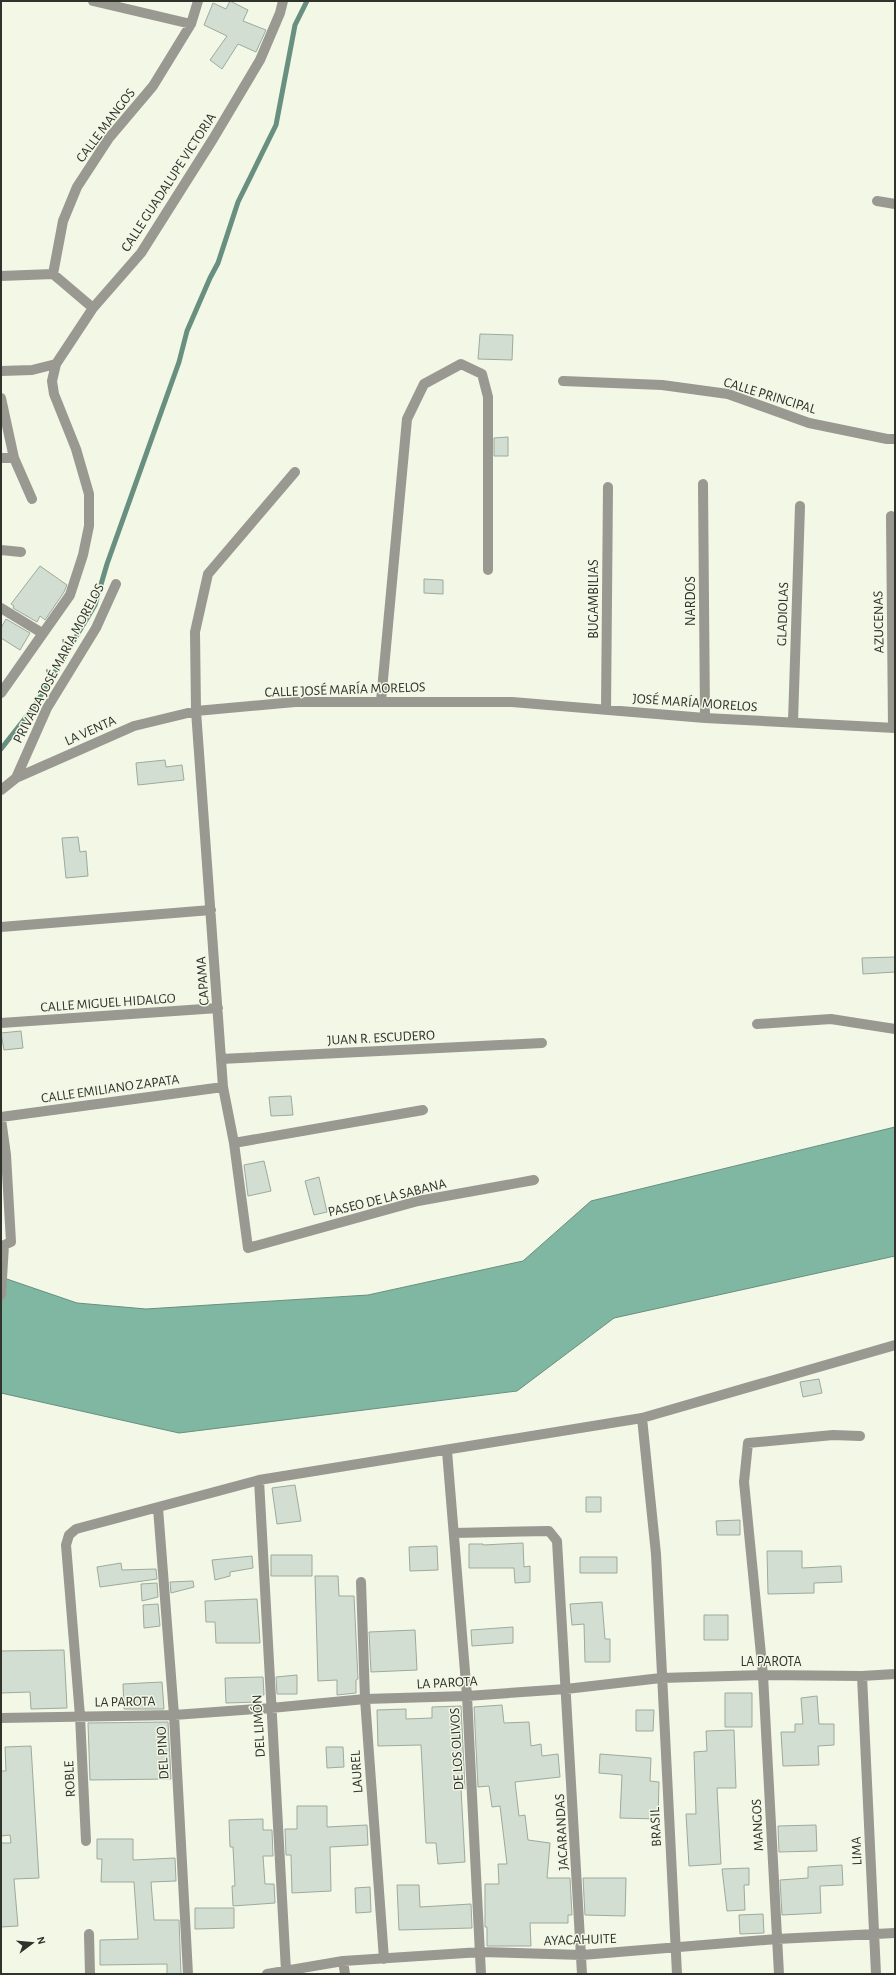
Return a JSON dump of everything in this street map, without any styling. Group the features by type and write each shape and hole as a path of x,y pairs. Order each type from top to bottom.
{"street":[{"path":"93,1 191,24"},
{"name":"CALLE MANGOS","path":"53,274 63,221 77,187 109,138 154,86 191,24 198,1"},
{"name":"CALLE GUADALUPE VICTORIA","path":"1,693 70,595 83,555 90,509 89,494 76,449 54,394 52,381 56,364 93,308 141,253 213,139 260,60 280,13 283,1"},
{"path":"877,201 895,204"},
{"path":"1,276 53,274 93,308"},
{"path":"1,371 32,370 56,364"},
{"path":"381,701 407,419 424,384 460,364 482,374 488,396 488,570"},
{"name":"CALLE PRINCIPAL","path":"563,381 662,385 728,394 809,423 887,439 895,439"},
{"path":"1,398 14,458 32,499"},
{"path":"1,458 14,458"},
{"name":"CAPAMA","path":"248,1248 234,1143 223,1087 196,711 195,632 208,574 296,472"},
{"name":"NARDOS","path":"703,484 705,718"},
{"name":"BUGAMBILIAS","path":"606,710 608,487"},
{"name":"GLADIOLAS","path":"793,722 800,506"},
{"name":"AZUCENAS","path":"891,516 894,728"},
{"path":"1,550 21,552"},
{"name":"PRIVADA JOSÉ MARÍA MORELOS","path":"16,778 48,708 96,628 116,584"},
{"path":"1,608 42,633"},
{"name":"CALLE JOSÉ MARÍA MORELOS","path":"196,711 295,702 494,701"},
{"name":"JOSÉ MARÍA MORELOS","path":"494,701 705,718 894,728"},
{"name":"LA VENTA","path":"1,790 16,778 134,726 196,711"},
{"path":"1,927 211,910"},
{"name":"CALLE MIGUEL HIDALGO","path":"1,1023 218,1008"},
{"path":"757,1024 831,1019 895,1029"},
{"name":"JUAN R. ESCUDERO","path":"221,1059 542,1043"},
{"name":"CALLE EMILIANO ZAPATA","path":"1,1118 223,1087"},
{"path":"234,1143 423,1110"},
{"path":"1,1118 11,1242 4,1245 1,1295"},
{"name":"PASEO DE LA SABANA","path":"248,1248 418,1201 534,1180"},
{"path":"158,1508 258,1480 642,1418 895,1345"},
{"name":"BRASIL","path":"642,1418 656,1554 677,1974"},
{"name":"MANGOS","path":"779,1974 763,1675 744,1482 748,1443 833,1435 860,1436"},
{"name":"DE LOS OLIVOS","path":"446,1450 467,1696 481,1974"},
{"name":"DEL LIMÓN","path":"258,1480 286,1971"},
{"name":"DEL PINO","path":"158,1508 174,1715 188,1974"},
{"name":"ROBLE","path":"86,1841 80,1716 66,1545 69,1534 76,1529 158,1508"},
{"name":"JACARANDAS","path":"454,1533 550,1531 557,1541 582,1974"},
{"name":"LAUREL","path":"361,1582 365,1699 384,1959"},
{"name":"LA PAROTA","path":"1,1718 174,1715 365,1699 467,1696 661,1678 763,1675 862,1676 895,1674"},
{"name":"LIMA","path":"862,1676 876,1974"},
{"name":"AYACAHUITE","path":"267,1974 343,1961 481,1952 582,1955 778,1939 895,1933"},
{"path":"89,1934 90,1974"},
{"path":"343,1961 345,1974"}],"shaded area":[{"path":"895,1127 895,1256 614,1318 517,1391 179,1433 1,1393 1,1277 77,1303 146,1309 368,1295 523,1261 591,1201"}],"building":[{"path":"230,1 248,10 243,21 266,30 256,52 238,44 222,69 210,60 227,36 204,25 213,3 226,9"},
{"path":"480,334 513,335 512,360 478,359"},
{"path":"508,437 508,456 494,456 494,438"},
{"path":"40,566 67,585 45,620 40,616 37,622 13,608 14,606 11,604"},
{"path":"424,579 443,580 443,594 424,593"},
{"path":"6,619 30,633 20,650 1,638 1,628"},
{"path":"165,760 166,767 182,765 184,780 138,785 136,763"},
{"path":"78,837 80,852 86,851 88,876 66,878 62,838"},
{"path":"895,957 895,972 863,974 862,958"},
{"path":"21,1031 23,1048 4,1050 1,1033"},
{"path":"291,1096 293,1115 271,1116 269,1097"},
{"path":"264,1161 271,1191 248,1196 244,1165"},
{"path":"319,1177 327,1212 314,1215 305,1181"},
{"path":"819,1379 822,1393 803,1397 800,1382"},
{"path":"295,1485 301,1521 277,1524 272,1488"},
{"path":"586,1497 601,1497 601,1512 586,1512"},
{"path":"740,1520 740,1535 717,1535 716,1521"},
{"path":"523,1543 524,1567 530,1566 530,1582 515,1583 514,1568 469,1568 469,1544 483,1545"},
{"path":"437,1546 438,1570 410,1571 409,1547"},
{"path":"767,1551 802,1551 802,1568 841,1566 842,1582 814,1583 814,1593 768,1594"},
{"path":"271,1555 312,1555 312,1576 271,1576"},
{"path":"252,1556 253,1568 230,1572 230,1576 215,1580 212,1560"},
{"path":"580,1557 617,1557 617,1573 580,1573"},
{"path":"121,1563 122,1570 156,1569 157,1579 100,1587 97,1567"},
{"path":"315,1576 338,1576 339,1596 354,1596 358,1679 356,1680 356,1693 337,1695 337,1680 318,1681"},
{"path":"193,1581 194,1587 171,1593 170,1582"},
{"path":"157,1583 158,1597 142,1601 141,1584"},
{"path":"257,1599 260,1643 216,1643 215,1622 206,1622 205,1601"},
{"path":"602,1602 605,1639 610,1639 610,1662 585,1662 584,1624 572,1625 570,1604"},
{"path":"158,1604 160,1626 144,1628 143,1605"},
{"path":"704,1615 728,1615 728,1640 704,1640"},
{"path":"513,1627 513,1643 472,1646 471,1630"},
{"path":"415,1630 417,1670 371,1672 369,1632"},
{"path":"64,1650 67,1708 31,1709 30,1692 1,1693 1,1651"},
{"path":"297,1675 297,1694 277,1694 276,1677"},
{"path":"263,1677 264,1695 259,1695 259,1702 226,1703 225,1678"},
{"path":"162,1682 164,1709 124,1709 123,1684"},
{"path":"725,1693 752,1693 752,1727 725,1727"},
{"path":"817,1696 819,1724 834,1724 834,1745 818,1746 819,1765 783,1766 781,1732 795,1732 795,1724 803,1724 801,1698"},
{"path":"502,1705 504,1723 529,1722 531,1746 541,1744 542,1756 558,1754 560,1777 515,1782 519,1816 525,1815 528,1840 550,1843 547,1878 570,1878 572,1915 568,1915 568,1923 530,1923 531,1946 487,1946 487,1927 485,1927 485,1884 499,1884 498,1864 507,1864 500,1806 492,1807 489,1786 478,1787 474,1707"},
{"path":"461,1706 465,1789 461,1789 465,1862 438,1864 436,1843 426,1843 421,1745 378,1746 377,1710 406,1709 406,1719 432,1718 432,1707"},
{"path":"636,1710 654,1710 653,1731 636,1731"},
{"path":"168,1722 171,1779 90,1780 88,1723"},
{"path":"734,1730 736,1788 717,1788 721,1864 689,1866 686,1814 696,1814 694,1752 707,1751 706,1731"},
{"path":"31,1746 39,1878 14,1879 18,1926 1,1927 1,1843 11,1843 10,1835 1,1836 1,1771 6,1771 5,1747"},
{"path":"326,1747 343,1747 344,1767 327,1768"},
{"path":"600,1754 651,1758 650,1781 659,1782 658,1819 620,1818 622,1775 599,1773"},
{"path":"297,1806 327,1806 327,1827 367,1825 368,1845 330,1847 331,1891 292,1893 291,1855 286,1855 285,1829 297,1829"},
{"path":"263,1819 263,1830 272,1830 273,1856 263,1856 265,1884 274,1884 275,1903 233,1906 232,1886 235,1886 233,1847 230,1847 229,1820"},
{"path":"816,1825 817,1851 779,1852 778,1826"},
{"path":"97,1839 133,1839 133,1860 175,1858 176,1881 151,1882 154,1920 179,1920 181,1974 167,1974 167,1964 100,1965 100,1940 138,1939 134,1882 101,1882 102,1859 97,1859"},
{"path":"842,1865 843,1885 820,1886 821,1913 782,1915 780,1880 808,1878 808,1867"},
{"path":"749,1868 749,1885 744,1885 745,1910 727,1911 722,1869"},
{"path":"583,1878 626,1878 625,1916 585,1915"},
{"path":"397,1885 419,1885 420,1907 471,1904 472,1928 399,1930"},
{"path":"370,1887 371,1912 356,1913 355,1888"},
{"path":"195,1908 234,1908 234,1928 195,1929"},
{"path":"763,1914 764,1933 740,1934 739,1915"}],"waterway":[{"path":"1,749 34,707 95,605 107,564 179,362 187,331 218,263 238,202 276,125 295,25 307,1"}]}
